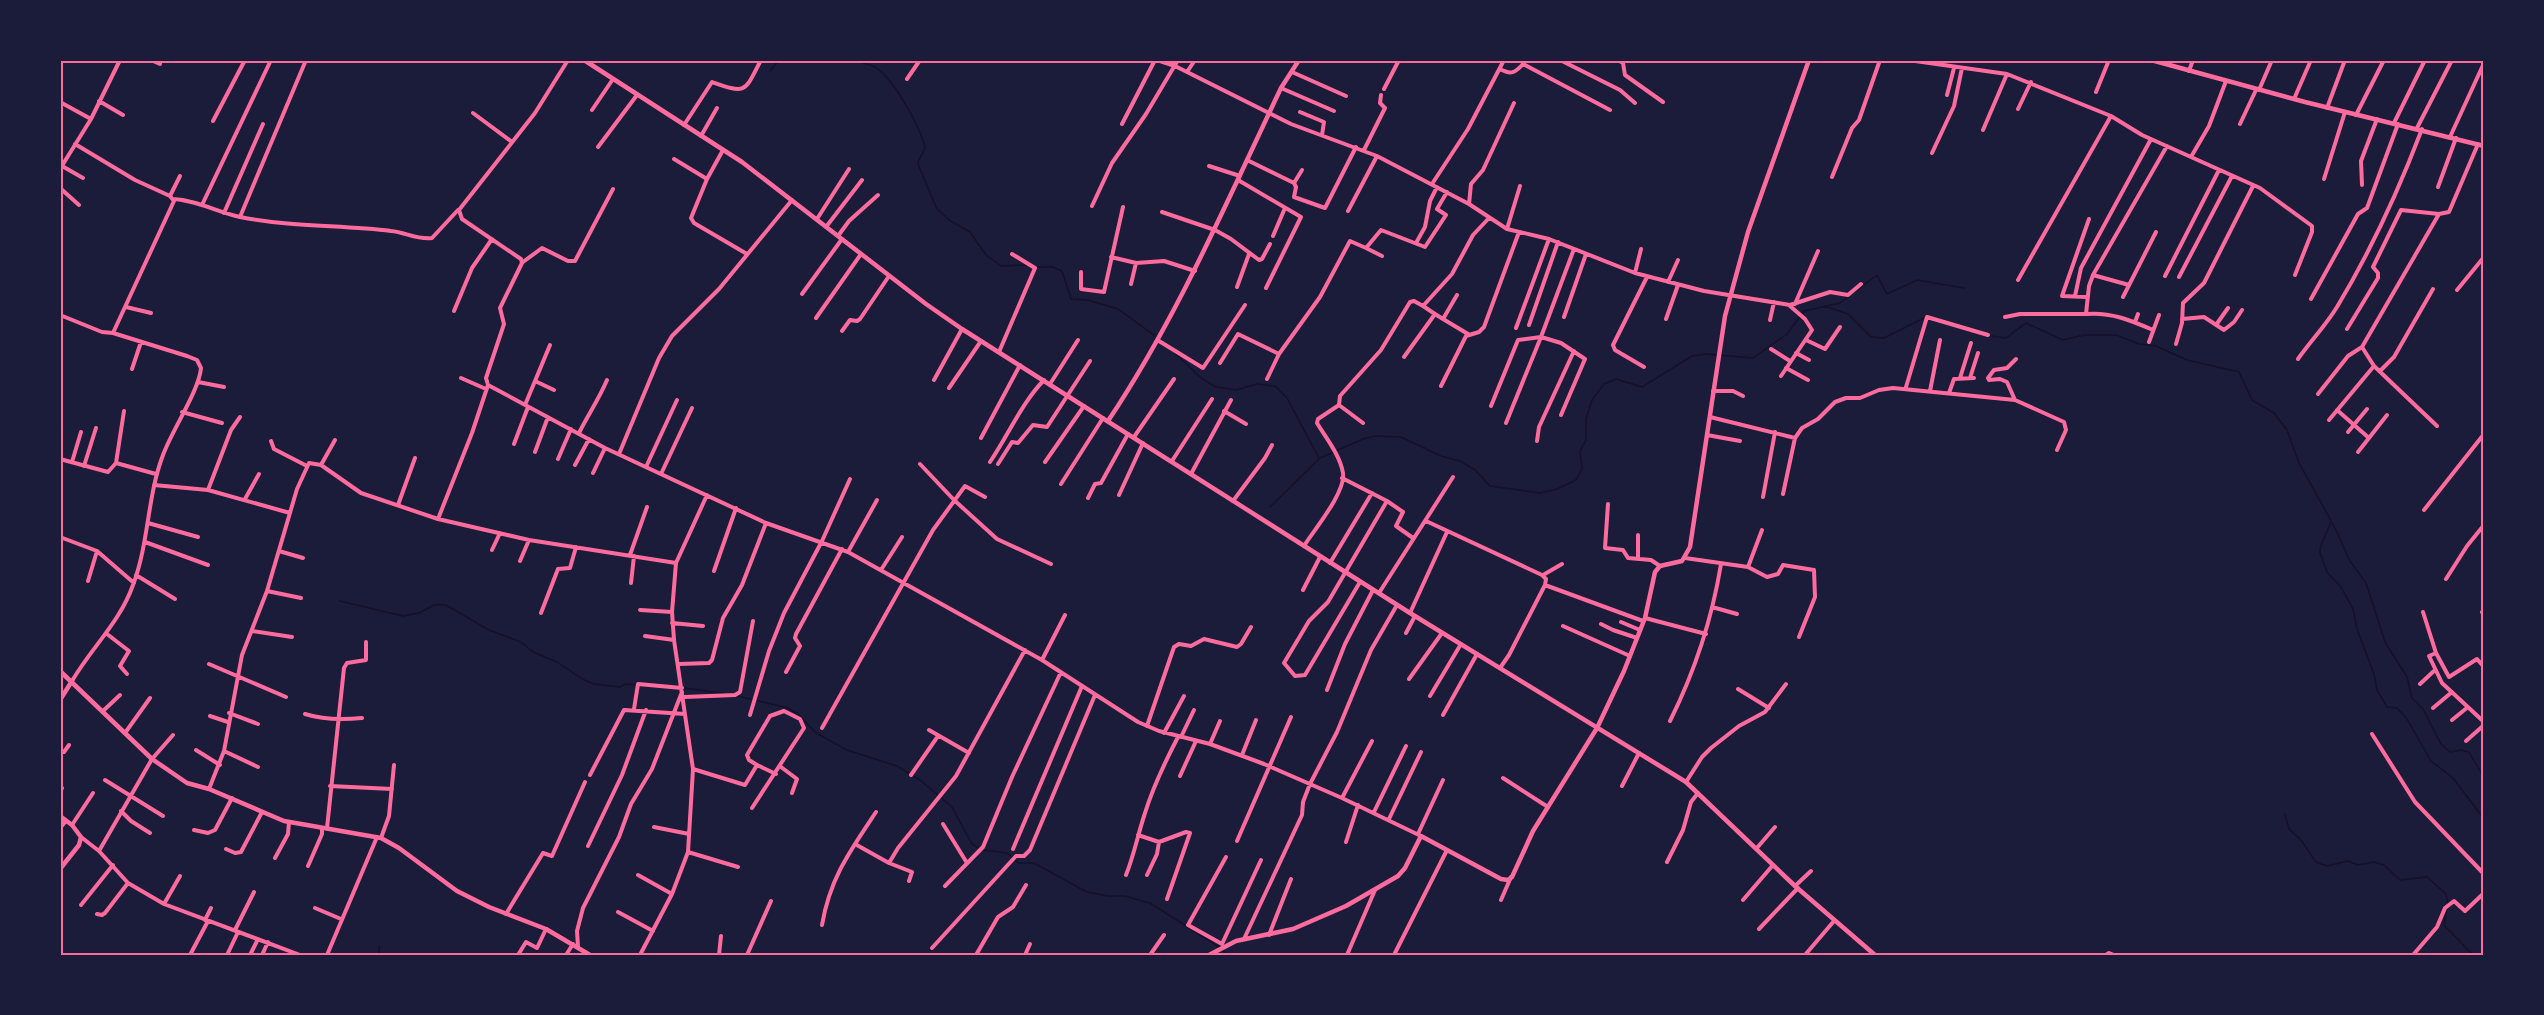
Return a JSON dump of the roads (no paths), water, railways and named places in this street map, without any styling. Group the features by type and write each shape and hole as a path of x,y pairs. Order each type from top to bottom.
{"street":[{"path":"83,178 61,168 90,119 120,60"},
{"path":"151,60 160,63"},
{"path":"213,121 245,60"},
{"path":"202,205 271,60"},
{"path":"240,217 306,60"},
{"path":"75,144 135,180 171,197 224,213 310,226 390,230 425,239 432,238 478,187 535,113 568,60"},
{"path":"584,60 723,150 962,329 1304,546 1344,575 1379,593 1686,782 1796,887 1875,955"},
{"path":"684,125 712,82 731,90 743,89 749,84 761,60"},
{"path":"907,79 920,60"},
{"path":"1122,124 1156,60 1175,66 1290,124 1365,150 1469,204 1507,229 1549,238 1647,277 1731,296 1792,305 1830,292 1850,295 1861,284"},
{"path":"1092,206 1112,163 1146,114 1178,60"},
{"path":"1187,72 1195,60"},
{"path":"1061,483 1159,341 1215,230 1281,88 1299,60"},
{"path":"1384,89 1399,60"},
{"path":"1432,184 1468,129 1504,60"},
{"path":"1560,60 1620,90 1635,103"},
{"path":"1618,60 1623,63 1625,75 1663,102"},
{"path":"1501,900 1527,842 1598,728 1640,630 1654,576 1660,566 1682,561 1690,547 1720,342 1731,296 1748,232 1809,60"},
{"path":"1832,177 1852,128 1859,120 1880,60"},
{"path":"1908,60 2007,74 2031,82 2111,116 2151,139 2253,186 2286,206 2312,226 2312,232 2295,275"},
{"path":"2096,92 2109,60"},
{"path":"2151,60 2327,108 2481,145 2450,211 2439,214 2401,210 2373,267 2378,273 2378,278 2347,329"},
{"path":"2189,72 2193,60"},
{"path":"2240,124 2271,60"},
{"path":"2294,99 2311,60"},
{"path":"2327,108 2345,60"},
{"path":"2356,115 2384,60"},
{"path":"2311,298 2358,214 2367,208 2396,124 2425,60"},
{"path":"2298,359 2336,309 2382,226 2394,202 2420,129 2452,60"},
{"path":"2438,187 2453,137 2484,63"},
{"path":"1500,69 1508,73 1515,72 1523,64 1610,110"},
{"path":"1947,95 1954,68"},
{"path":"1932,153 1954,106 1962,68"},
{"path":"1292,72 1346,96"},
{"path":"1983,130 2007,74"},
{"path":"592,110 613,79"},
{"path":"2191,157 2209,126 2226,81"},
{"path":"2018,109 2031,82"},
{"path":"1281,88 1334,111"},
{"path":"598,147 637,95"},
{"path":"1365,150 1384,108 1380,103 1381,95"},
{"path":"99,101 123,115"},
{"path":"60,102 90,119"},
{"path":"1469,204 1471,184 1483,170 1514,103"},
{"path":"701,136 717,108"},
{"path":"1300,112 1325,123 1322,135"},
{"path":"2324,179 2345,112"},
{"path":"473,113 512,142"},
{"path":"2018,280 2111,116"},
{"path":"2362,185 2361,161 2377,119"},
{"path":"224,213 263,124"},
{"path":"2075,296 2081,268 2151,139"},
{"path":"2086,314 2093,274 2167,146"},
{"path":"1247,159 1294,183 1296,187 1294,197 1325,208 1356,147"},
{"path":"723,150 691,214 692,220 747,254"},
{"path":"1348,211 1377,156"},
{"path":"674,159 707,179"},
{"path":"1209,166 1239,178 1301,219 1266,288"},
{"path":"817,219 849,169"},
{"path":"1294,183 1302,170"},
{"path":"2165,276 2219,170"},
{"path":"113,333 174,204 171,197 180,176"},
{"path":"2179,277 2232,176"},
{"path":"826,227 862,180"},
{"path":"1507,229 1520,186"},
{"path":"2176,344 2183,303 2204,283 2253,186"},
{"path":"1416,243 1425,227 1429,204 1437,187"},
{"path":"60,188 79,205"},
{"path":"438,519 472,433 487,387 486,378 504,322 500,308 522,263 542,248 568,261 575,261 613,189"},
{"path":"1366,248 1381,230 1427,246 1446,215 1437,209 1447,192"},
{"path":"802,294 849,221 878,195"},
{"path":"619,454 660,358 672,336 719,289 792,200"},
{"path":"1081,272 1081,289 1101,293 1106,290 1123,207"},
{"path":"1273,236 1286,208"},
{"path":"459,210 462,219 521,259 522,263"},
{"path":"1162,212 1215,230 1261,260 1270,244"},
{"path":"2318,394 2348,356 2362,347 2439,214"},
{"path":"1423,306 1452,274 1473,235 1489,218"},
{"path":"2088,297 2062,296 2089,219"},
{"path":"1304,546 1333,502 1342,478 1335,453 1317,422 1339,405 1340,396 1381,350 1410,302 1414,301 1468,334 1479,332 1484,327 1519,231"},
{"path":"2124,297 2156,232"},
{"path":"1516,328 1549,238"},
{"path":"454,311 472,268 492,239"},
{"path":"1267,379 1279,354 1320,297 1350,241 1382,256"},
{"path":"1528,326 1558,242"},
{"path":"1506,423 1574,249"},
{"path":"1635,273 1641,249"},
{"path":"1792,305 1818,251"},
{"path":"816,318 861,254"},
{"path":"999,352 1035,269 1035,266 1012,254"},
{"path":"1237,286 1249,254"},
{"path":"1564,317 1586,254"},
{"path":"1111,257 1136,263 1164,261 1195,271"},
{"path":"2457,290 2484,257"},
{"path":"1668,282 1678,260"},
{"path":"1131,284 1136,263"},
{"path":"2093,274 2129,285"},
{"path":"842,331 850,320 860,319 889,276"},
{"path":"1644,368 1615,350 1613,345 1647,277"},
{"path":"1666,319 1678,285"},
{"path":"2380,371 2394,357 2433,289"},
{"path":"1443,319 1457,295"},
{"path":"1770,320 1774,302"},
{"path":"1159,341 1203,368 1245,305"},
{"path":"1781,376 1806,340 1812,327 1792,305"},
{"path":"126,307 151,313"},
{"path":"2216,325 2228,308"},
{"path":"2182,319 2204,317 2227,330 2242,310"},
{"path":"1404,357 1435,314"},
{"path":"2005,317 2020,314 2106,314 2153,330"},
{"path":"2135,322 2138,314"},
{"path":"60,315 102,332 113,333 197,360 201,368 198,382 182,412 156,474 145,542 134,583 107,634 60,700"},
{"path":"2149,342 2159,315"},
{"path":"1906,387 1927,317 1988,334"},
{"path":"1806,340 1825,349 1840,327"},
{"path":"934,380 962,329"},
{"path":"1220,363 1238,334 1279,354"},
{"path":"1441,386 1468,334"},
{"path":"1491,406 1518,340 1541,337 1553,340 1584,357 1585,361 1562,415"},
{"path":"950,388 981,340"},
{"path":"1050,384 1078,340"},
{"path":"1930,391 1940,340"},
{"path":"132,369 141,342"},
{"path":"1960,378 1971,343"},
{"path":"514,444 550,345"},
{"path":"2362,347 2374,366 2437,426"},
{"path":"1771,349 1790,362"},
{"path":"1537,441 1539,427 1574,351"},
{"path":"1949,393 1953,380 1972,378 1978,352"},
{"path":"1796,354 1809,360"},
{"path":"2014,400 2007,381 1988,378 1994,370 2007,368 2016,359"},
{"path":"998,464 1011,442 1018,443 1033,425 1047,427 1090,361"},
{"path":"981,438 1020,365"},
{"path":"2329,420 2374,366"},
{"path":"1786,368 1808,380"},
{"path":"461,378 487,387 527,406 605,448 766,523 848,552 1025,650 1147,726 1242,755 1389,819 1504,880 1512,877"},
{"path":"1134,437 1174,379"},
{"path":"579,433 590,411 598,402 607,380"},
{"path":"990,462 1004,441 1024,402 1044,380"},
{"path":"535,381 554,390"},
{"path":"198,382 224,387"},
{"path":"1784,494 1795,438 1803,428 1818,419 1831,405 1842,398 1857,399 1879,390 1906,387 2014,400 2064,422 2066,435 2057,450"},
{"path":"1713,391 1733,391 1743,396"},
{"path":"1172,461 1212,399"},
{"path":"646,467 677,400"},
{"path":"1191,474 1231,400"},
{"path":"1339,405 1363,423"},
{"path":"1045,462 1084,406"},
{"path":"662,474 692,408"},
{"path":"2337,410 2369,438"},
{"path":"2348,432 2367,410"},
{"path":"60,459 108,472 116,463 124,411"},
{"path":"1224,411 1245,424"},
{"path":"182,412 222,423"},
{"path":"2358,452 2387,415"},
{"path":"208,490 231,430 240,417"},
{"path":"535,452 548,417"},
{"path":"1710,417 1795,438"},
{"path":"84,466 96,428"},
{"path":"558,459 571,429"},
{"path":"72,462 81,432"},
{"path":"1763,497 1775,432"},
{"path":"1088,498 1095,484 1101,483 1128,434"},
{"path":"2424,510 2484,434"},
{"path":"1707,435 1740,441"},
{"path":"575,465 589,439"},
{"path":"321,465 335,440"},
{"path":"271,441 274,449 309,464 321,465 361,493 438,519 529,540 676,562"},
{"path":"1119,495 1143,443"},
{"path":"1233,501 1272,445"},
{"path":"593,473 605,448"},
{"path":"398,505 415,458"},
{"path":"116,463 156,474"},
{"path":"209,789 224,752 236,675 267,591 290,513 309,464"},
{"path":"920,464 954,500 997,539 1051,564"},
{"path":"245,499 259,474"},
{"path":"1379,593 1453,477"},
{"path":"1342,478 1387,501 1403,512 1396,526 1413,538"},
{"path":"750,715 769,651 784,614 822,541 850,479"},
{"path":"154,485 208,490 290,513"},
{"path":"822,728 933,530 954,500 965,486 986,497"},
{"path":"1330,563 1372,493"},
{"path":"640,955 672,894 688,852 693,769 672,612 676,562 707,495"},
{"path":"848,552 877,500"},
{"path":"1360,582 1302,677 1295,676 1284,665 1309,621 1323,609 1387,501"},
{"path":"1608,504 1605,548 1623,550 1628,558 1651,560 1660,566"},
{"path":"630,583 632,556 647,507"},
{"path":"714,571 736,508"},
{"path":"1426,521 1542,575 1546,579 1509,655 1500,668"},
{"path":"148,523 198,537"},
{"path":"678,664 709,663 712,660 723,618 742,585 766,523"},
{"path":"2446,579 2467,546 2484,525"},
{"path":"1748,567 1762,530"},
{"path":"492,550 500,532"},
{"path":"1406,633 1447,532"},
{"path":"1638,535 1638,558"},
{"path":"60,537 97,551 134,583"},
{"path":"881,570 902,537"},
{"path":"520,561 529,540"},
{"path":"145,542 208,565"},
{"path":"541,613 558,569 570,568 576,547"},
{"path":"786,672 800,646 795,638 796,634 842,549"},
{"path":"88,581 97,551"},
{"path":"279,551 303,558"},
{"path":"1303,590 1320,557"},
{"path":"1685,558 1748,567 1767,578 1778,574 1783,565 1814,570 1815,597 1798,636"},
{"path":"1542,575 1562,564"},
{"path":"1670,721 1681,700 1706,634 1720,564"},
{"path":"136,574 175,599"},
{"path":"1545,585 1644,619 1706,634"},
{"path":"1327,690 1345,644 1373,590"},
{"path":"267,591 301,598"},
{"path":"1244,939 1302,815 1303,802 1310,784 1349,704 1371,650 1397,605"},
{"path":"1712,607 1737,614"},
{"path":"640,610 672,612"},
{"path":"2423,612 2436,653 2449,677 2477,659 2484,667"},
{"path":"1042,660 1065,615"},
{"path":"684,697 735,695 740,692 753,621"},
{"path":"1621,622 1640,630"},
{"path":"672,623 703,626"},
{"path":"1601,624 1637,638"},
{"path":"1563,626 1630,656"},
{"path":"1147,726 1174,647 1179,644 1191,646 1204,639 1237,647 1242,644 1251,627"},
{"path":"252,631 291,637"},
{"path":"1409,679 1442,633"},
{"path":"107,634 129,651 120,666 127,674"},
{"path":"645,636 674,639"},
{"path":"308,866 325,828 344,668 347,663 366,660 366,642"},
{"path":"1430,696 1461,644"},
{"path":"889,863 898,848 956,776 1025,650"},
{"path":"2436,653 2429,657 2442,683 2484,723 2466,741"},
{"path":"1443,715 1477,654"},
{"path":"209,664 286,697"},
{"path":"2420,684 2435,670"},
{"path":"60,671 153,759 187,783 209,789 289,822 380,837 457,891 506,914 546,929 590,955"},
{"path":"945,886 983,847 1021,756 1061,672"},
{"path":"634,709 638,684 683,689"},
{"path":"1686,782 1711,748 1739,726 1769,708 1786,684"},
{"path":"1013,849 1082,686"},
{"path":"566,955 575,945 583,908 619,837 632,804 652,769 683,689"},
{"path":"1737,689 1769,708"},
{"path":"2433,708 2452,692"},
{"path":"103,711 120,694"},
{"path":"932,948 1016,856 1024,855 1030,850 1095,695"},
{"path":"1164,733 1184,696"},
{"path":"125,734 150,698"},
{"path":"2452,720 2468,707"},
{"path":"590,775 624,710 685,714"},
{"path":"588,846 622,775 646,710"},
{"path":"1126,875 1152,791 1194,710"},
{"path":"752,808 781,767 804,728 800,719 784,711 770,716 747,755 749,760 776,774"},
{"path":"229,713 258,723"},
{"path":"304,714 339,720 362,718"},
{"path":"210,716 228,722"},
{"path":"1237,841 1291,717"},
{"path":"1242,755 1256,720"},
{"path":"1210,744 1220,721"},
{"path":"929,730 969,753"},
{"path":"2372,734 2415,801 2484,874"},
{"path":"99,850 153,759 173,735"},
{"path":"911,776 938,736"},
{"path":"1180,776 1196,741"},
{"path":"1342,798 1372,741"},
{"path":"60,751 64,752 69,745"},
{"path":"1374,812 1406,746"},
{"path":"196,750 220,765"},
{"path":"224,752 258,767"},
{"path":"1389,819 1421,752"},
{"path":"1622,786 1639,753"},
{"path":"327,955 341,919 389,816 394,765"},
{"path":"693,769 743,785 747,784 757,765"},
{"path":"781,767 797,780 792,793"},
{"path":"1503,777 1548,807"},
{"path":"105,780 163,816"},
{"path":"1209,955 1223,944 1269,935 1309,923 1375,889 1402,872 1443,780"},
{"path":"506,914 543,853 552,856 585,782"},
{"path":"330,786 392,789"},
{"path":"72,825 93,793"},
{"path":"1667,862 1682,833 1690,802 1698,793"},
{"path":"194,830 208,833 215,830 232,798"},
{"path":"1346,842 1358,805"},
{"path":"122,811 131,821 150,833"},
{"path":"226,849 235,853 241,852 262,812"},
{"path":"822,925 826,902 834,878 876,812"},
{"path":"60,816 72,825 81,837 99,850 128,883 164,904 300,955"},
{"path":"60,828 66,821"},
{"path":"275,858 288,834 289,822"},
{"path":"943,824 967,863"},
{"path":"654,827 689,834"},
{"path":"1756,849 1775,827"},
{"path":"1138,835 1159,842 1186,832 1190,834 1167,899"},
{"path":"60,869 79,845 81,837"},
{"path":"1147,875 1157,854 1159,842"},
{"path":"855,844 889,863 912,872 909,881"},
{"path":"1394,955 1447,850"},
{"path":"688,852 738,867"},
{"path":"1223,944 1188,925 1226,857"},
{"path":"1223,944 1261,860"},
{"path":"81,905 113,865"},
{"path":"1743,900 1773,865"},
{"path":"1759,929 1810,871"},
{"path":"638,875 672,894"},
{"path":"164,904 180,876"},
{"path":"1269,935 1291,879"},
{"path":"98,914 105,913 128,883"},
{"path":"976,955 998,917 1013,907 1026,885"},
{"path":"1347,955 1375,889"},
{"path":"227,955 254,892"},
{"path":"2413,955 2436,927 2450,903 2454,901 2465,911 2484,893"},
{"path":"747,955 771,901"},
{"path":"190,955 211,908"},
{"path":"315,908 341,919"},
{"path":"618,912 653,931"},
{"path":"1805,955 1834,921"},
{"path":"518,955 526,942 537,948 546,929"},
{"path":"1150,955 1164,934"},
{"path":"719,955 721,936"},
{"path":"250,955 258,939"},
{"path":"262,955 268,942"},
{"path":"1025,955 1030,944"},
{"path":"2106,955 2109,953 2114,955"}],"waterway":[{"path":"770,71 779,60"},
{"path":"856,60 881,71 897,91 912,116 925,148 918,162 919,167 937,209 949,220 970,232 986,255 1001,266 1027,265"},
{"path":"1037,267 1053,267 1062,271 1071,299 1088,300 1118,309 1158,338"},
{"path":"1270,507 1320,458 1375,436 1401,437 1441,456 1460,461 1475,470 1490,486 1540,493 1557,489 1576,480 1582,469 1580,451 1586,440 1586,419 1592,400 1604,384 1616,379 1642,387 1692,356 1706,354 1753,358 1787,334 1804,311 1840,303 1877,275 1887,294 1917,280 1964,288"},
{"path":"1825,306 1848,314 1871,337 1884,338 1924,318"},
{"path":"1990,336 2006,338 2026,323 2063,340 2084,335 2116,335 2139,344 2156,346 2187,360 2239,372 2252,400 2274,413 2287,430 2299,463 2334,526 2350,561 2366,583 2385,642 2407,677 2412,698 2423,709 2441,744 2450,752 2461,750 2469,752 2484,778"},
{"path":"1175,353 1201,378 1216,387 1236,390 1257,384 1275,386 1287,398 1319,458"},
{"path":"2331,522 2320,553 2327,572 2341,587 2353,609 2357,629 2374,674 2377,690 2387,707 2397,708 2407,719 2431,761 2453,778 2484,819"},
{"path":"340,601 403,616 419,613 434,605 446,605 489,630 521,642 533,652 557,662 584,680 594,684 620,687 625,684 638,685"},
{"path":"685,688 727,694"},
{"path":"738,696 788,708 798,714 815,732 847,750 897,766 920,780 952,807 972,844 982,850 1007,853 1012,857"},
{"path":"2285,814 2289,829 2301,840 2316,862 2327,866 2348,861 2358,865 2374,862 2384,865 2400,880 2427,877 2446,894 2448,903"},
{"path":"1015,860 1019,863 1034,863 1087,892 1125,896 1150,903 1219,947"},
{"path":"2447,908 2444,925 2473,955"},
{"path":"379,946 379,955"},
{"path":"1222,950 1228,955"}]}
